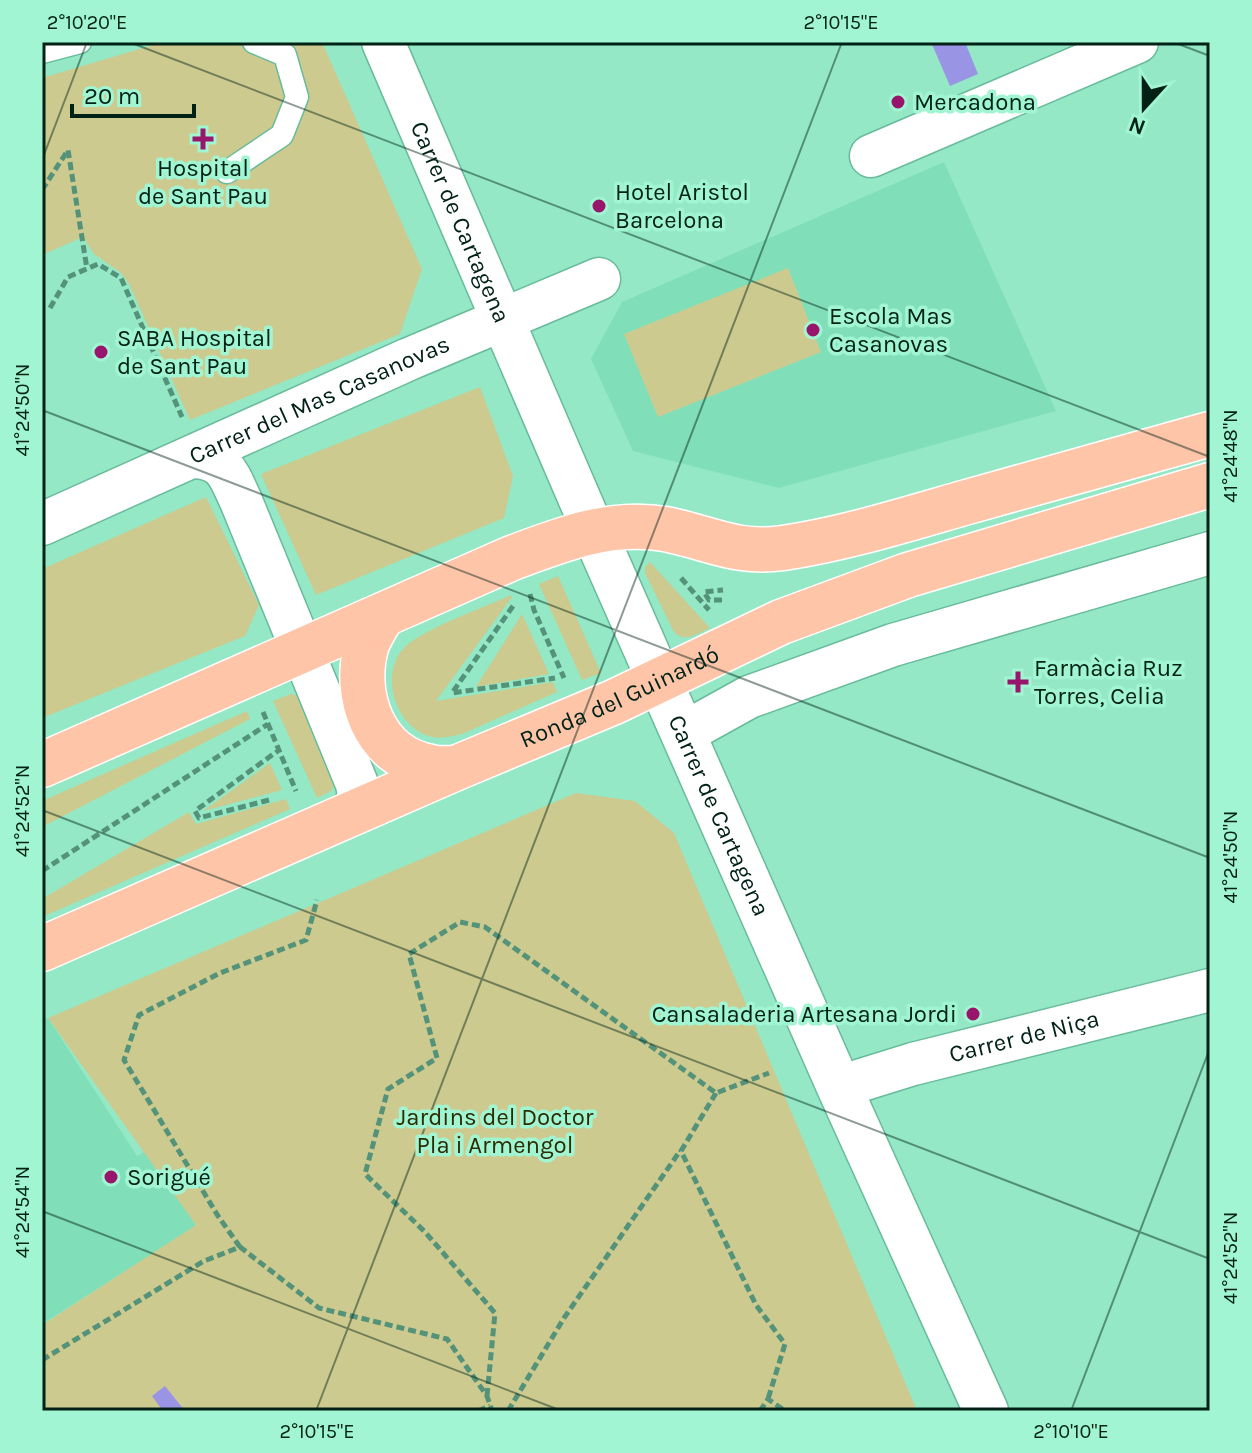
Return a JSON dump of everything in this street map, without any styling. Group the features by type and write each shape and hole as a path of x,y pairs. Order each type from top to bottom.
{"main road":[{"path":"42,765 512,558 593,530 622,527 660,529 735,548 781,548 875,528 1210,434"},
{"name":"Ronda del Guinardó","path":"42,949 661,681 781,622 908,575 1210,485"},
{"path":"382,616 368,640 362,666 362,696 372,724 389,747 411,761 431,768 456,768"}],"street":[{"name":"Carrer de Cartagena","path":"383,42 593,530 986,1411"},
{"path":"871,156 1137,42"},
{"name":"Carrer del Mas Casanovas","path":"42,524 190,440 409,359 599,279"},
{"path":"190,440 208,458 221,464 229,476 357,784 359,797 351,815"},
{"path":"684,733 749,697 893,645 1210,553"},
{"name":"Carrer de Niça","path":"839,1087 913,1064 1210,990"}],"lane":[{"path":"42,52 80,42"},
{"path":"227,172 282,135 297,97 285,55 254,42"}],"path":[{"path":"42,190 68,150 87,269"},
{"path":"50,308 68,277 98,264 121,278 190,440"},
{"path":"675,572 711,612"},
{"name":"Ronda del Guinardó","path":"530,595 513,606 452,693 562,674 534,610"},
{"path":"259,700 294,784"},
{"path":"42,871 268,724"},
{"path":"279,750 195,811 199,818 297,793"},
{"path":"317,900 306,940 220,973 139,1015 124,1060 240,1247 319,1308 447,1339 487,1396 491,1409 478,1411"},
{"path":"487,1396 495,1313 425,1232 365,1174 388,1089 437,1058 409,954 460,922 485,927 716,1093"},
{"path":"508,1411 564,1318 681,1151 716,1093 769,1073"},
{"path":"681,1151 756,1305 785,1344 768,1399 760,1411"},
{"path":"42,1360 204,1261 240,1247"},
{"path":"768,1399 785,1411"}],"shaded area":[{"path":"931,42 965,42 978,74 950,86"},
{"name":"Escola Mas Casanovas","path":"944,162 1056,411 779,488 633,451 591,359 622,302"},
{"name":"Sorigué","path":"48,1018 137,1156 148,1150 196,1226 42,1324 42,1021"},
{"path":"165,1386 185,1411 163,1411 152,1396"}],"green space":[{"name":"Hospital de Sant Pau","path":"163,42 322,42 422,269 400,334 190,420 129,284 121,273 94,254 83,237 42,255 42,78"},
{"path":"788,268 821,352 658,417 624,334"},
{"path":"480,387 513,476 504,518 316,595 261,474"},
{"path":"206,497 259,605 245,636 42,718 42,569"},
{"path":"650,562 710,628 687,637 674,632 645,573 645,567"},
{"path":"558,576 601,673 582,680 539,584"},
{"path":"511,595 436,701 553,682 557,692 462,734 436,738 419,732 408,723 394,698 393,671 397,658 405,647 426,633"},
{"path":"522,614 549,674 476,687"},
{"path":"291,694 303,697 337,779 331,791 317,798 273,701"},
{"path":"247,711 250,719 42,827 42,801"},
{"path":"270,763 282,790 203,811"},
{"name":"Jardins del Doctor Pla i Armengol","path":"576,793 635,801 674,833 917,1411 42,1411 42,1325 196,1225 48,1018"},
{"path":"286,799 290,809 42,917 42,899 189,812 196,824"}],"place":[{"name":"Mercadona","path":"898,102"},
{"name":"Hospital de Sant Pau","path":"203,139"},
{"name":"Hotel Aristol Barcelona","path":"599,206"},
{"name":"Escola Mas Casanovas","path":"813,330"},
{"name":"SABA Hospital de Sant Pau","path":"101,352"},
{"name":"Farmàcia Ruz Torres, Celia","path":"1018,682"},
{"name":"Cansaladeria Artesana Jordi","path":"973,1014"},
{"name":"Sorigué","path":"111,1177"}]}
